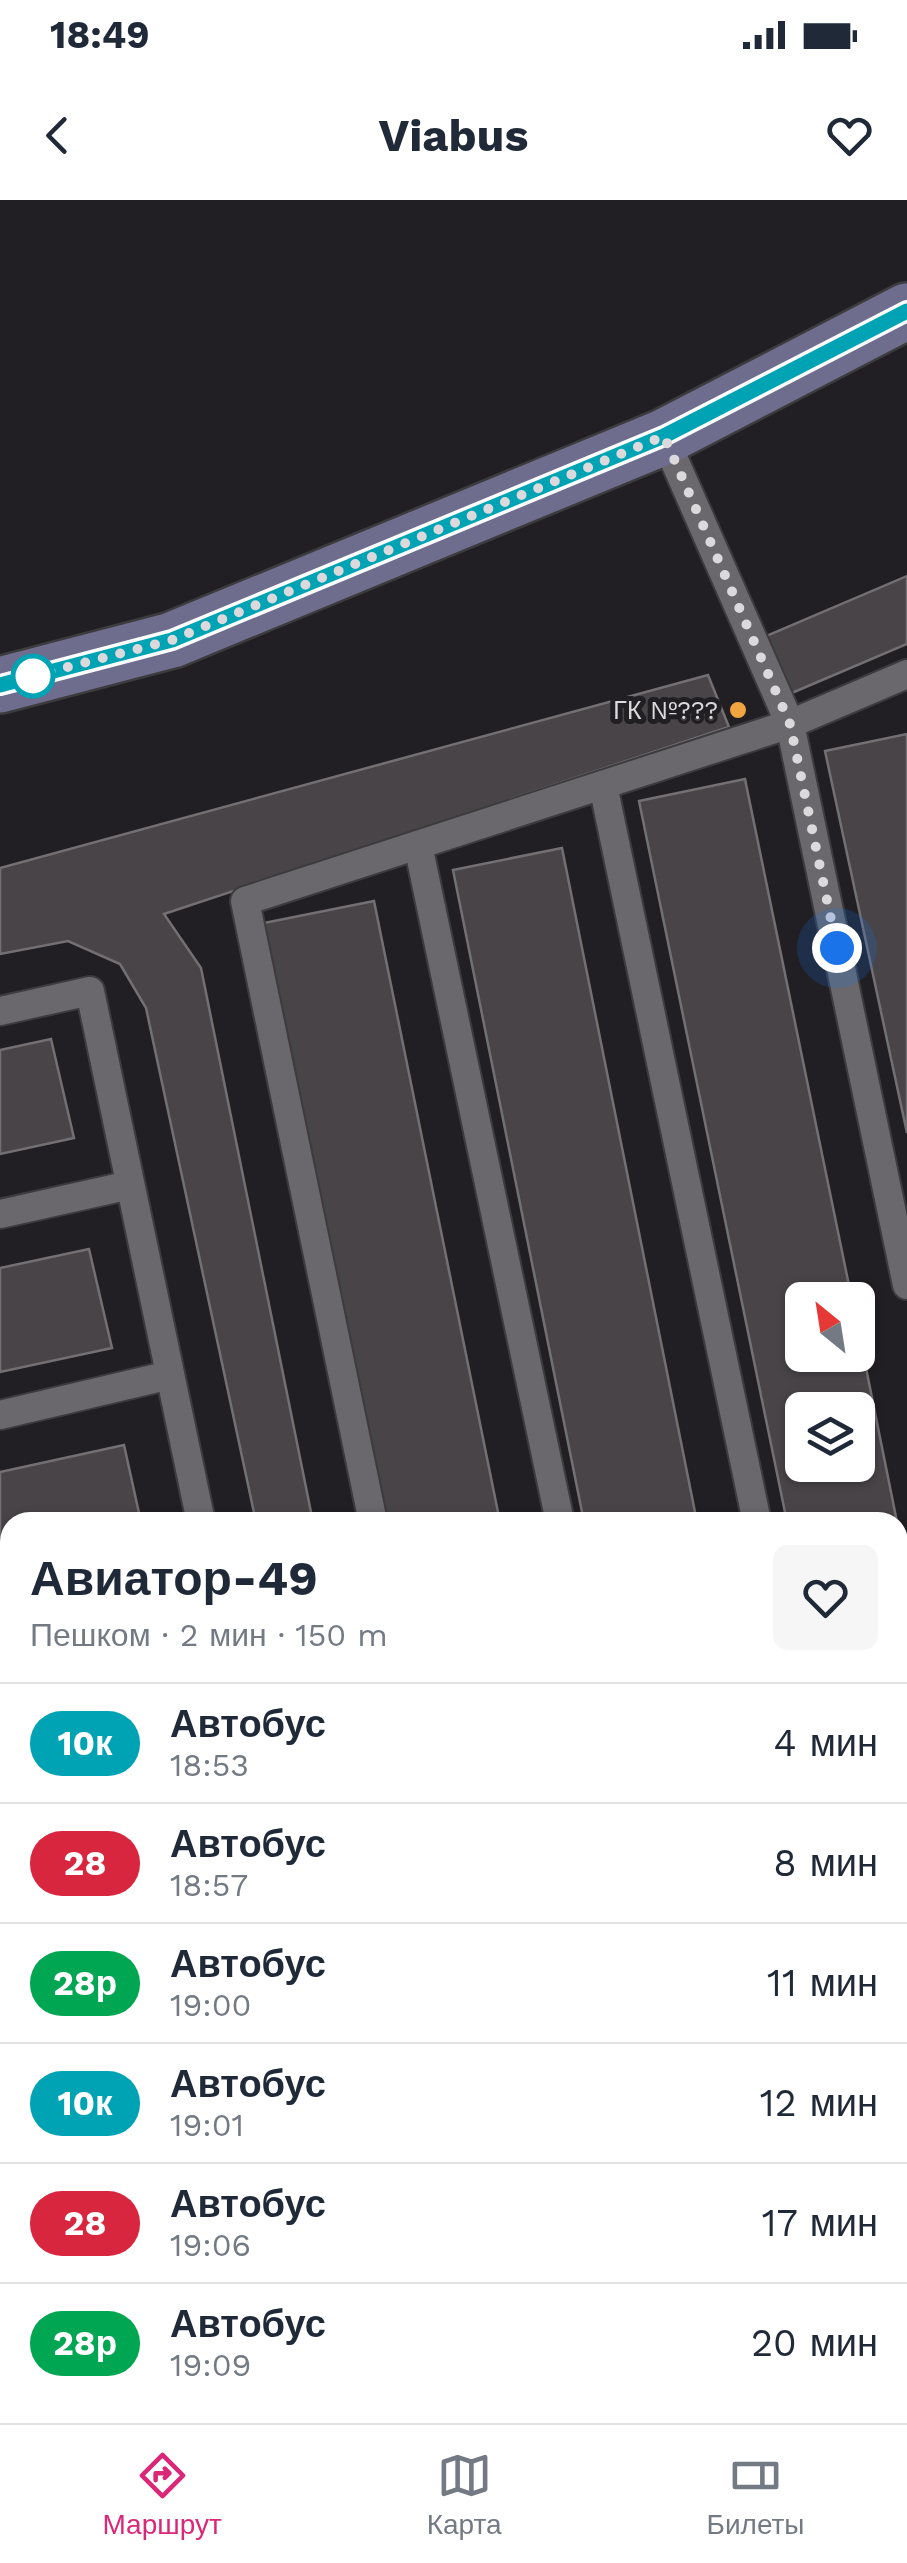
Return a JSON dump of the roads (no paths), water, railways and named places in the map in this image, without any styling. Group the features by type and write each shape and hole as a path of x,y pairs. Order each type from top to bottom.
{"main road":[{"path":"0,685 172,640 664,436 907,311"}],"lane":[{"path":"664,436 790,724 907,1286"},
{"path":"371,1512 244,901 790,724 907,674"},
{"path":"602,784 755,1512"},
{"path":"418,845 558,1512"},
{"path":"0,1011 90,992 199,1512"},
{"path":"0,1214 130,1185"},
{"path":"0,1415 170,1375"}],"place":[{"name":"ГК №???","path":"738,710"}]}
